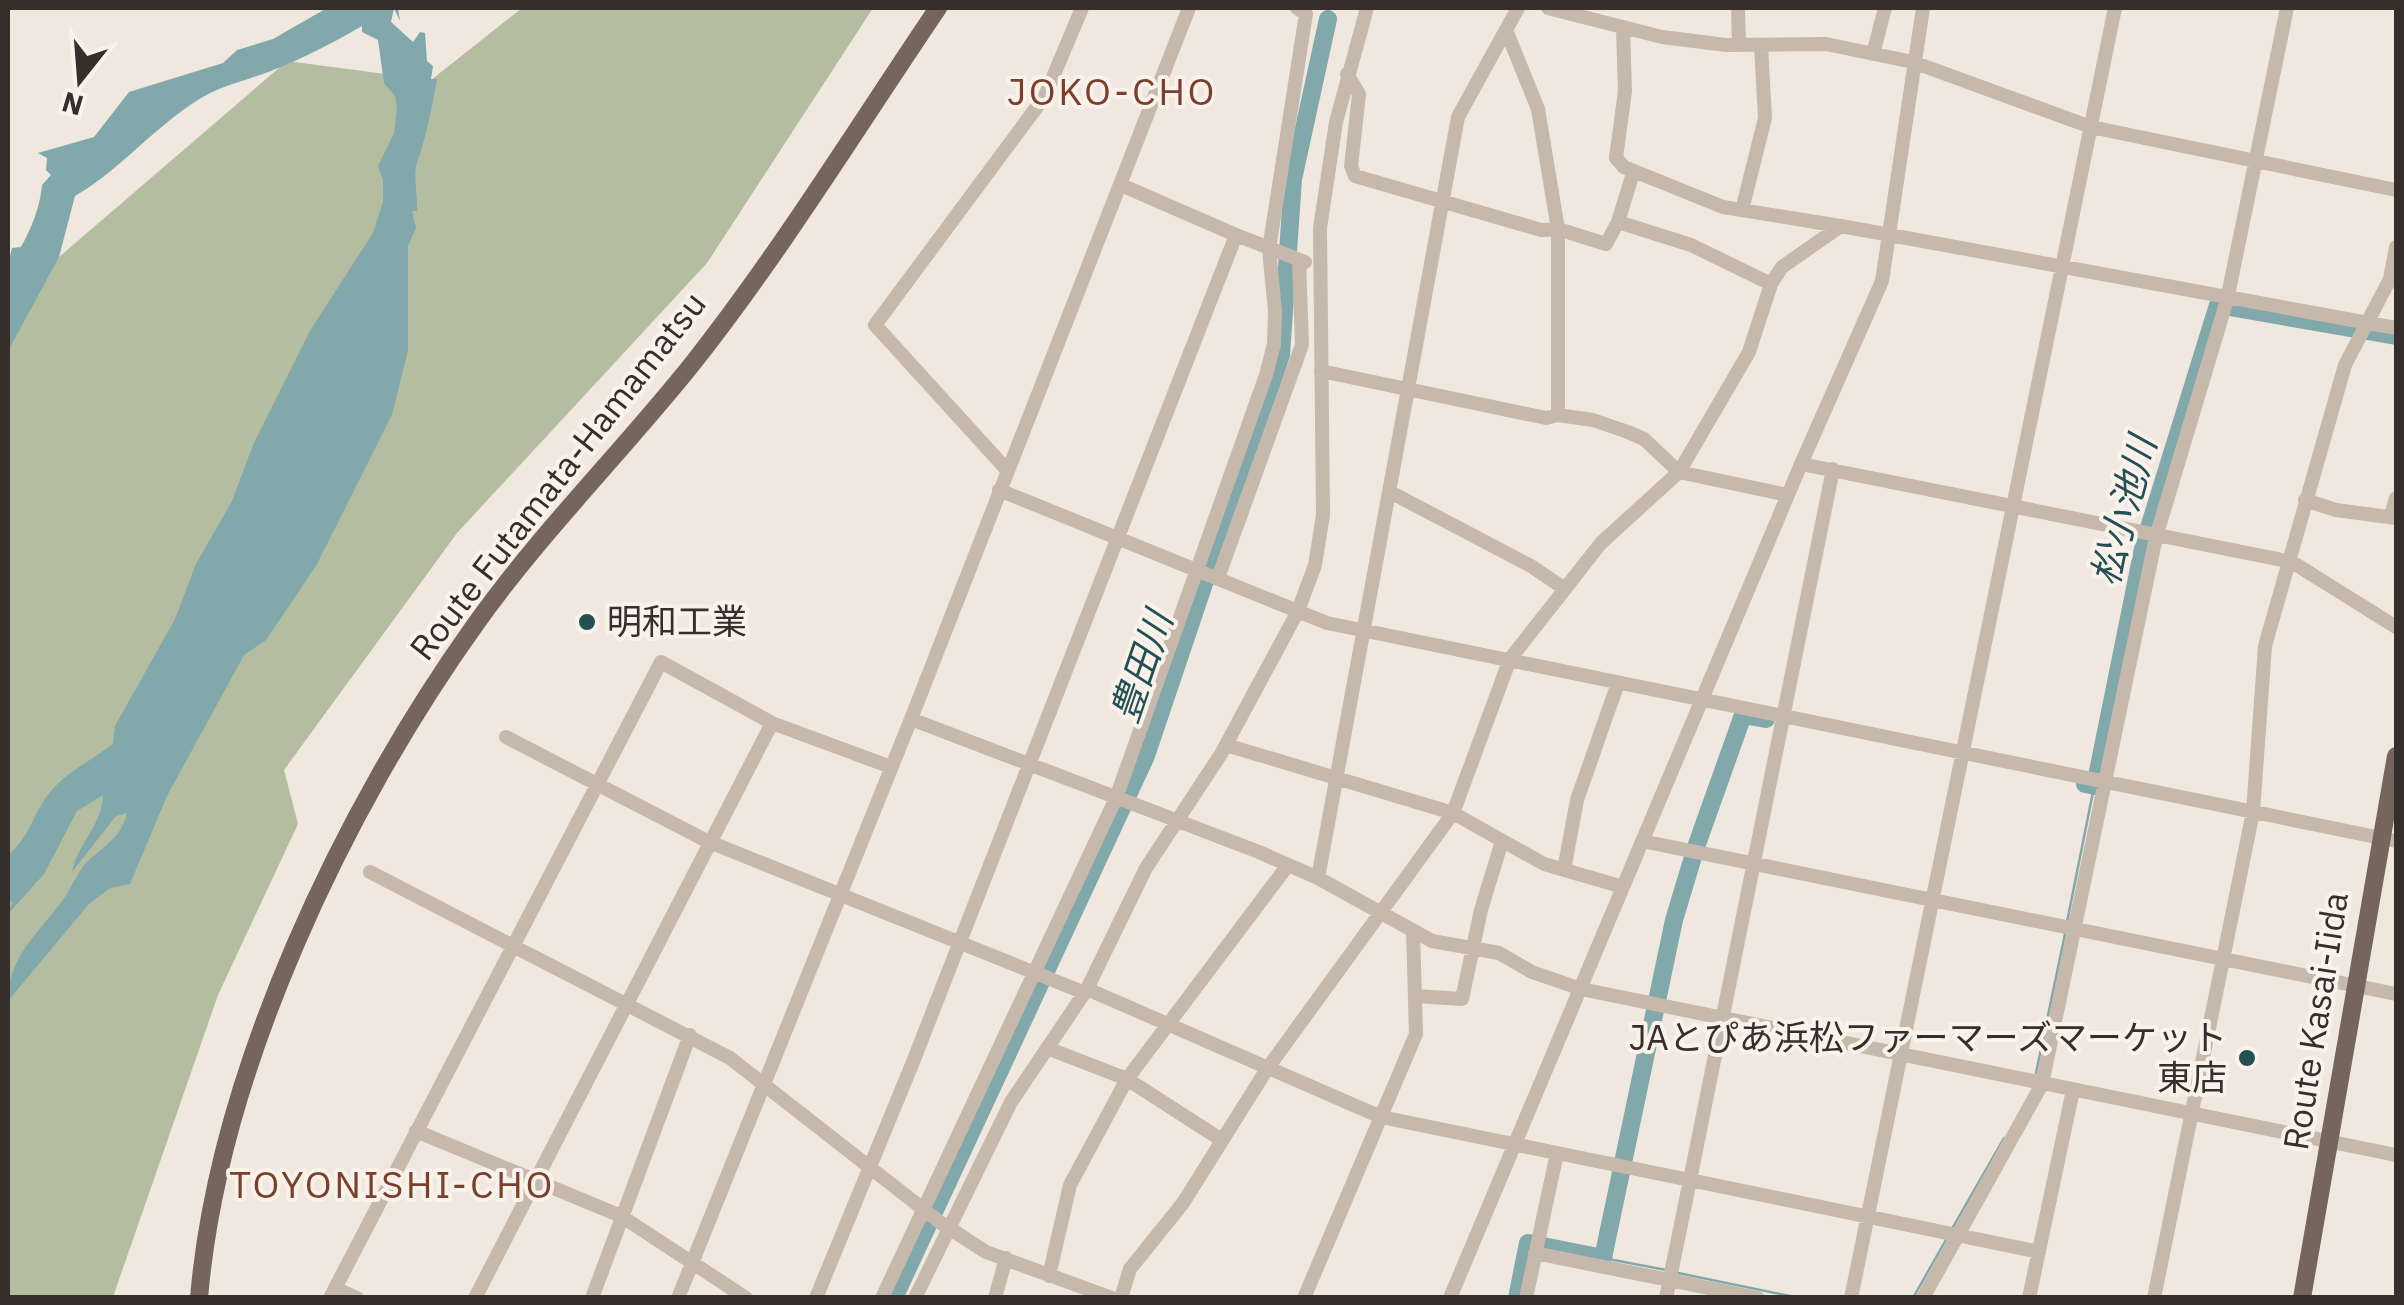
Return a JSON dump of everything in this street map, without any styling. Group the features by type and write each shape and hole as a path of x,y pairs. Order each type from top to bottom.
{"main road":[{"name":"Route Futamata-Hamamatsu","path":"195,1298 242,1084 288,962 415,714 516,572 692,363 938,8"},
{"name":"Route Kasai-Iida","path":"2302,1298 2355,986 2388,839 2396,756"}],"street":[{"path":"1007,470 875,325 1046,96 1082,8"},
{"path":"678,1298 892,767 1189,8"},
{"path":"882,1298 1117,799 1274,344 1272,250 1306,14 1296,8"},
{"path":"915,1298 944,1226 1011,1102 1086,991 1146,868 1226,746 1298,612 1315,565 1323,515 1318,266 1323,195 1347,74 1366,8"},
{"path":"1318,878 1458,117 1518,8"},
{"path":"1548,8 1622,30 1762,46 1807,42 1913,62 2091,126 2396,190"},
{"path":"1738,8 1738,44"},
{"path":"1874,54 1885,8"},
{"path":"1450,1298 1801,464 1882,282 1923,8"},
{"path":"1852,1298 2115,8"},
{"path":"1923,1298 1953,1233 2037,1083 2151,534 2227,303 2288,8"},
{"path":"1506,30 1538,109 1558,229 1558,416"},
{"path":"1622,30 1625,91 1616,158 1632,173 1703,201 2060,266 2227,303 2366,327 2396,328"},
{"path":"1742,210 1765,118 1762,46"},
{"path":"1347,74 1359,94 1352,166 1355,176 1541,230 1558,229 1606,244 1618,222 1632,173"},
{"path":"1120,185 1318,266"},
{"path":"1618,222 1691,245 1771,284"},
{"path":"1121,1298 1130,1270 1183,1203 1267,1069 1453,813 1510,659 1627,516 1679,472 1749,352 1771,284 1782,267 1841,226"},
{"path":"816,1298 1236,235"},
{"path":"2154,1298 2253,812 2265,646 2345,366 2390,279 2396,247"},
{"path":"1216,577 1302,345 1296,259"},
{"path":"1321,371 1628,432 1679,472 1788,495"},
{"path":"1801,464 2292,562 2396,627"},
{"path":"1666,1298 1833,469"},
{"path":"999,490 1298,612 1366,631 2388,839"},
{"path":"1390,492 1531,566 1565,589"},
{"path":"2305,500 2336,510 2394,517 2396,498"},
{"path":"356,1298 332,1292 661,662 772,723 892,767"},
{"path":"1564,870 1578,800 1618,683"},
{"path":"911,719 1288,865 1432,941 1499,953 1532,972 1580,988 2396,1156"},
{"path":"475,1298 772,723"},
{"path":"506,737 712,843 1166,1023 1380,1117 2039,1252"},
{"path":"1226,746 1453,813 1564,870 1623,887"},
{"path":"1416,996 1462,999 1502,841"},
{"path":"1642,841 2396,994"},
{"path":"1049,1276 1070,1185 1127,1079 1288,865"},
{"path":"370,872 730,1058 944,1226 986,1252 1112,1298"},
{"path":"1304,1298 1416,1034 1413,931"},
{"path":"592,1298 690,1035"},
{"path":"1047,1048 1127,1079 1220,1139"},
{"path":"2029,1298 2073,1090"},
{"path":"416,1131 621,1216 746,1298"},
{"path":"1526,1298 1556,1153"},
{"path":"1536,1248 1672,1272 1756,1297"},
{"path":"995,1298 1006,1258"}],"green space":[{"path":"522,8 873,8 707,263 457,533 284,770 298,824 218,995 113,1297 8,1297 8,337 59,257 287,61 431,80"}],"water":[{"path":"327,8 394,8 391,22 413,42 420,32 425,33 427,61 433,66 431,79 437,79 416,168 417,211 412,211 416,228 408,246 408,350 392,415 317,564 266,640 244,655 167,796 130,884 110,888 89,904 8,1001 13,970 28,944 83,867 117,834 127,813 116,816 72,872 99,816 103,795 77,811 44,874 8,914 12,903 8,898 8,855 58,784 113,744 115,726 175,619 196,564 232,501 253,445 311,329 373,233 383,202 383,180 378,166 394,133 397,108 395,96 384,83 378,40 362,32 362,26 293,62 201,98 75,196 59,257 8,351 8,264 12,248 21,247 29,232 42,185 51,175 46,170 47,158 38,153 94,137 129,92 223,63 237,50 273,39"}],"waterway":[{"name":"豊田川","path":"894,1298 1146,756 1281,355 1293,179 1328,19"},
{"name":"松小池川","path":"2085,784 2095,786 2144,544 2218,305 2396,336"},
{"name":"松小池川","path":"1696,847 1743,715 1766,719"},
{"path":"2067,922 2094,787"},
{"name":"松小池川","path":"1517,1298 1528,1243 1603,1258 1674,920 1693,857"},
{"path":"2036,1073 2065,934"},
{"path":"1953,1227 2004,1138"},
{"path":"1913,1298 1947,1238"},
{"path":"1603,1258 1666,1270"},
{"path":"1678,1273 1800,1298"}],"place":[{"name":"明和工業","path":"587,622"},
{"name":"JAとぴあ浜松ファーマーズマーケット 東店","path":"2247,1058"}],"district":[{"name":"JOKO-CHO","path":"1112,92"},
{"name":"TOYONISHI-CHO","path":"392,1185"}]}
